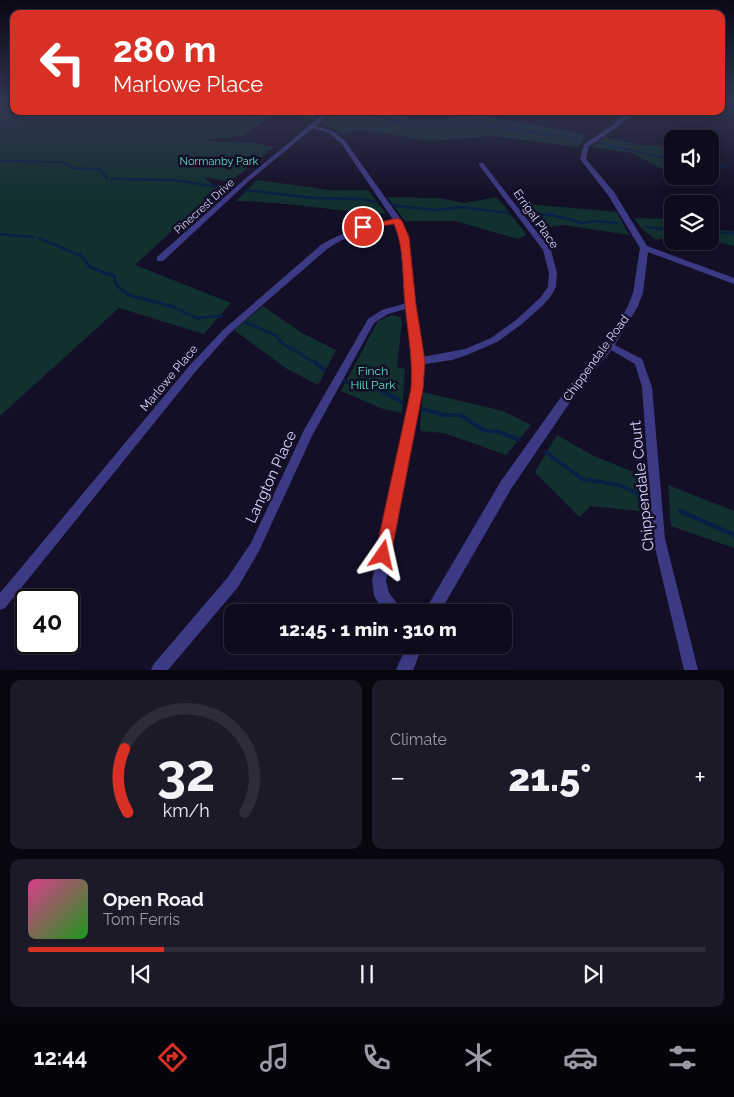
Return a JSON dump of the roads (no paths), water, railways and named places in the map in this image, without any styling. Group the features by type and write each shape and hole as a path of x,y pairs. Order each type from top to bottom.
{"street":[{"name":"Pinecrest Drive","path":"160,259 248,179 303,133"},
{"path":"333,133 338,136 398,221 404,237 410,305 419,361 417,389 379,581 382,596 388,604"},
{"path":"602,133 592,139 584,148 583,159 611,194 644,248 734,281"},
{"name":"Errigal Place","path":"419,361 451,357 493,342 524,318 552,288 553,266 547,250 481,164"},
{"name":"Marlowe Place","path":"0,604 193,368 226,332 324,247 340,236 363,227 398,221"},
{"name":"Chippendale Road","path":"437,604 506,485 573,389 609,344 632,308 638,293 644,248"},
{"name":"Langton Place","path":"158,670 233,582 246,561 308,433 371,321 385,312 410,305"},
{"name":"Chippendale Court","path":"609,344 639,362 647,387 659,539 691,670"},
{"path":"404,670 411,654"}],"waterway":[{"path":"539,133 580,139"},
{"path":"597,142 664,158"},
{"path":"0,161 61,162 74,168 100,170"},
{"path":"719,165 727,167"},
{"path":"100,170 107,178"},
{"path":"112,179 173,180 226,188"},
{"path":"245,190 313,198 362,199 376,202"},
{"path":"391,205 437,210 460,207 509,213"},
{"path":"526,215 552,215 582,223 597,221 617,223"},
{"path":"647,227 664,229"},
{"path":"719,232 734,233"},
{"path":"0,234 33,237"},
{"path":"39,238 81,256"},
{"path":"80,254 90,267 114,276 116,285 129,295 174,307 196,318 222,316"},
{"path":"243,321 275,335 283,344 316,363"},
{"path":"315,362 324,370"},
{"path":"344,381 381,390 402,402"},
{"path":"422,409 444,415 461,415 483,430 499,432 519,440"},
{"path":"546,452 582,479 619,485 637,493"},
{"path":"680,511 734,535"}],"park label":[{"name":"Normanby Park","path":"219,161"},
{"name":"Finch Hill Park","path":"373,378"}]}
